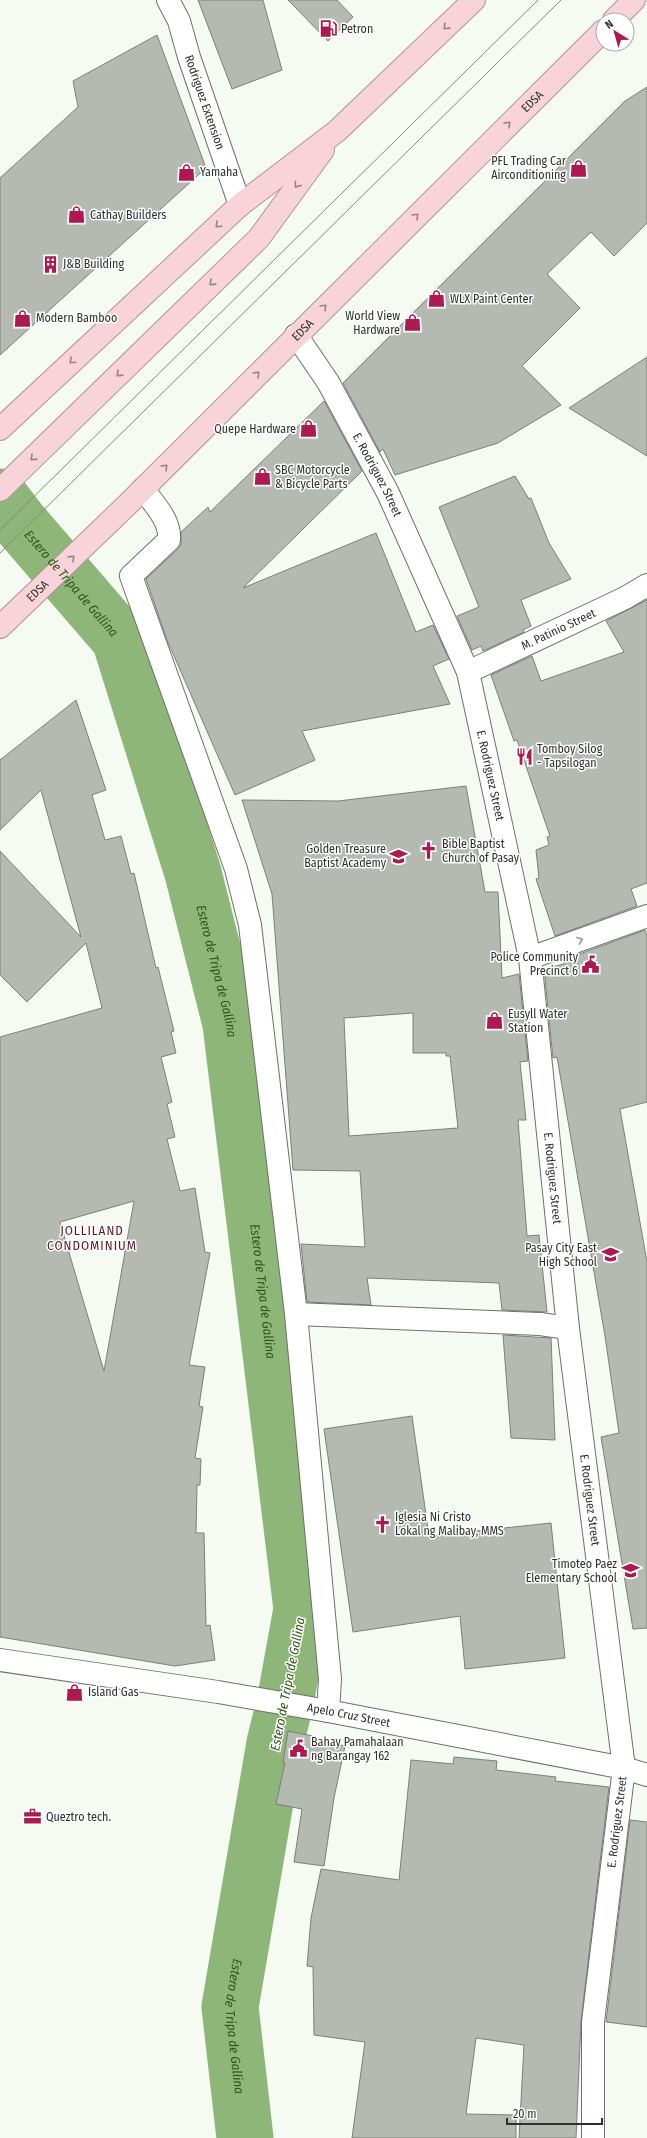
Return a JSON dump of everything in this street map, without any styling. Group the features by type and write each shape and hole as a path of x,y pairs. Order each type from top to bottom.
{"highway":[{"path":"0,428 240,205 337,131 474,0"},
{"path":"622,12 634,0"},
{"name":"EDSA","path":"0,628 135,497 595,38"},
{"path":"0,490 259,238 337,131"}],"street":[{"name":"Rodriguez Extension","path":"168,0 179,21 189,57 240,205"},
{"name":"E. Rodriguez Street","path":"296,335 328,382 388,493 468,672 530,958 568,1328 624,1768 593,2022 593,2138"},
{"path":"135,497 163,516 170,535 169,540 131,576 236,869 250,925 296,1314 330,1679 328,1711"},
{"name":"M. Patinio Street","path":"468,672 625,598 647,585"},
{"path":"530,958 647,916"},
{"path":"296,1314 540,1324 568,1328"},
{"name":"Apelo Cruz Street","path":"0,1660 39,1664 302,1708 328,1711 508,1748 624,1768 647,1775"}],"building":[{"path":"198,0 263,0 282,70 232,89"},
{"name":"Petron","path":"288,0 337,0 353,17 328,41"},
{"name":"J&B Building","path":"157,35 206,168 0,355 0,178 78,107 73,81"},
{"path":"647,87 647,223 614,256 591,232 547,274 580,308 522,366 561,405 498,443 395,475 383,449 380,452 343,383 625,101"},
{"path":"647,357 647,456 569,408"},
{"path":"324,401 362,471 243,588 376,533 416,632 433,625 449,659 433,666 450,704 302,731 315,760 235,795 167,640 146,579 181,545 181,532 208,507 210,512"},
{"path":"515,476 529,499 531,498 549,543 571,579 521,600 531,626 523,630 524,632 483,651 481,646 472,650 457,616 479,607 439,507"},
{"path":"647,600 647,883 631,889 637,906 555,936 536,879 539,878 536,850 549,845 547,837 550,836 517,740 514,741 491,675 532,656 541,681 624,652 606,621"},
{"path":"76,700 106,790 92,795 105,840 121,836 131,874 134,873 156,968 158,967 174,1031 171,1032 176,1053 161,1057 172,1102 167,1104 175,1137 167,1139 180,1191 195,1188 205,1252 210,1253 189,1365 205,1367 199,1406 203,1407 195,1458 201,1459 200,1485 197,1485 196,1533 204,1533 206,1626 210,1625 215,1660 175,1666 0,1637 0,1037 102,1008 86,943 27,1002 0,975 0,851 81,937 41,790 0,830 0,760","holes":["134,1201 104,1371 60,1222"]},
{"path":"466,786 485,892 498,892 502,978 519,974 528,1061 520,1062 526,1120 518,1120 527,1236 539,1235 547,1312 502,1310 499,1283 367,1278 371,1305 307,1302 301,1244 365,1247 360,1171 293,1170 272,894 242,800 338,801","holes":["413,1013 413,1053 446,1053 446,1056 450,1056 458,1128 349,1136 344,1018"]},
{"path":"645,930 647,936 647,1102 620,1109 647,1262 647,1628 633,1629 601,1437 619,1433 605,1336 557,1057 553,1058 544,969 564,964 563,960"},
{"path":"503,1335 551,1338 555,1440 511,1438"},
{"path":"412,1416 429,1536 551,1523 565,1658 465,1669 460,1616 353,1632 324,1429"},
{"path":"288,1731 313,1736 312,1739 345,1746 334,1798 324,1866 294,1862 302,1809 276,1804 285,1763 283,1763"},
{"path":"454,1757 497,1761 496,1770 556,1777 555,1781 609,1787 581,2021 576,2138 519,2138 524,2045 476,2038 466,2114 516,2115 516,2138 352,2138 365,2042 314,2035 313,1967 307,1966 311,1918 321,1869 399,1880 411,1760 453,1764"},
{"path":"630,1820 647,1822 647,2027 606,2022"}],"waterway":[{"name":"Estero de Tripa de Gallina","path":"0,497 19,522 120,639 193,873 231,1024 302,1609 285,1703 275,1743 230,2007 245,2138"}],"tram line":[{"path":"0,530 538,0"},
{"path":"0,553 561,0"}],"place":[{"name":"Petron","path":"328,29"},
{"name":"PFL Trading Car Airconditioning","path":"579,168"},
{"name":"Yamaha","path":"187,172"},
{"name":"Cathay Builders","path":"77,215"},
{"name":"J&B Building","path":"50,264"},
{"name":"WLX Paint Center","path":"437,299"},
{"name":"Modern Bamboo","path":"23,318"},
{"name":"World View Hardware","path":"413,323"},
{"name":"Quepe Hardware","path":"309,429"},
{"name":"SBC Motorcycle & Bicycle Parts","path":"262,477"},
{"name":"Tomboy Silog - Tapsilogan","path":"524,756"},
{"name":"Bible Baptist Church of Pasay","path":"429,851"},
{"name":"Golden Treasure Baptist Academy","path":"399,856"},
{"name":"Police Community Precinct 6","path":"591,964"},
{"name":"Eusyll Water Station","path":"495,1021"},
{"name":"Pasay City East High School","path":"610,1255"},
{"name":"Iglesia Ni Cristo Lokal ng Malibay, MMS","path":"382,1524"},
{"name":"Timoteo Paez Elementary School","path":"630,1571"},
{"name":"Island Gas","path":"75,1692"},
{"name":"Bahay Pamahalaan ng Barangay 162","path":"298,1749"},
{"name":"Queztro tech.","path":"33,1817"}],"district":[{"name":"JOLLILAND CONDOMINIUM","path":"92,1238"}]}
